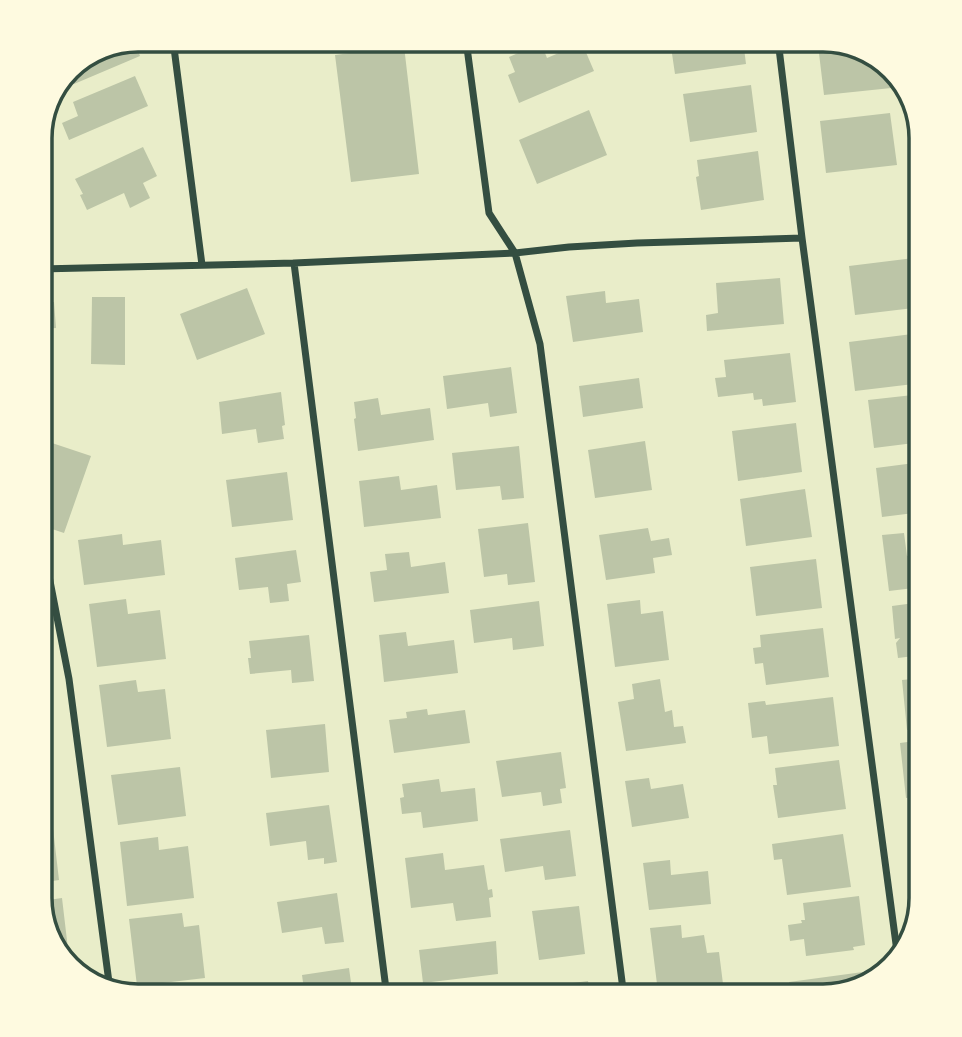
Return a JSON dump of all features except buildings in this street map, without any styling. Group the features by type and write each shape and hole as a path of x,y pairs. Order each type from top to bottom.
{"street":[{"path":"175,52 202,265"},
{"path":"468,52 489,214 515,253 540,344 622,984"},
{"path":"780,53 896,945"},
{"path":"53,269 294,263 515,253 637,243 802,238"},
{"path":"294,263 385,984"},
{"path":"52,594 69,679 109,979"}]}
